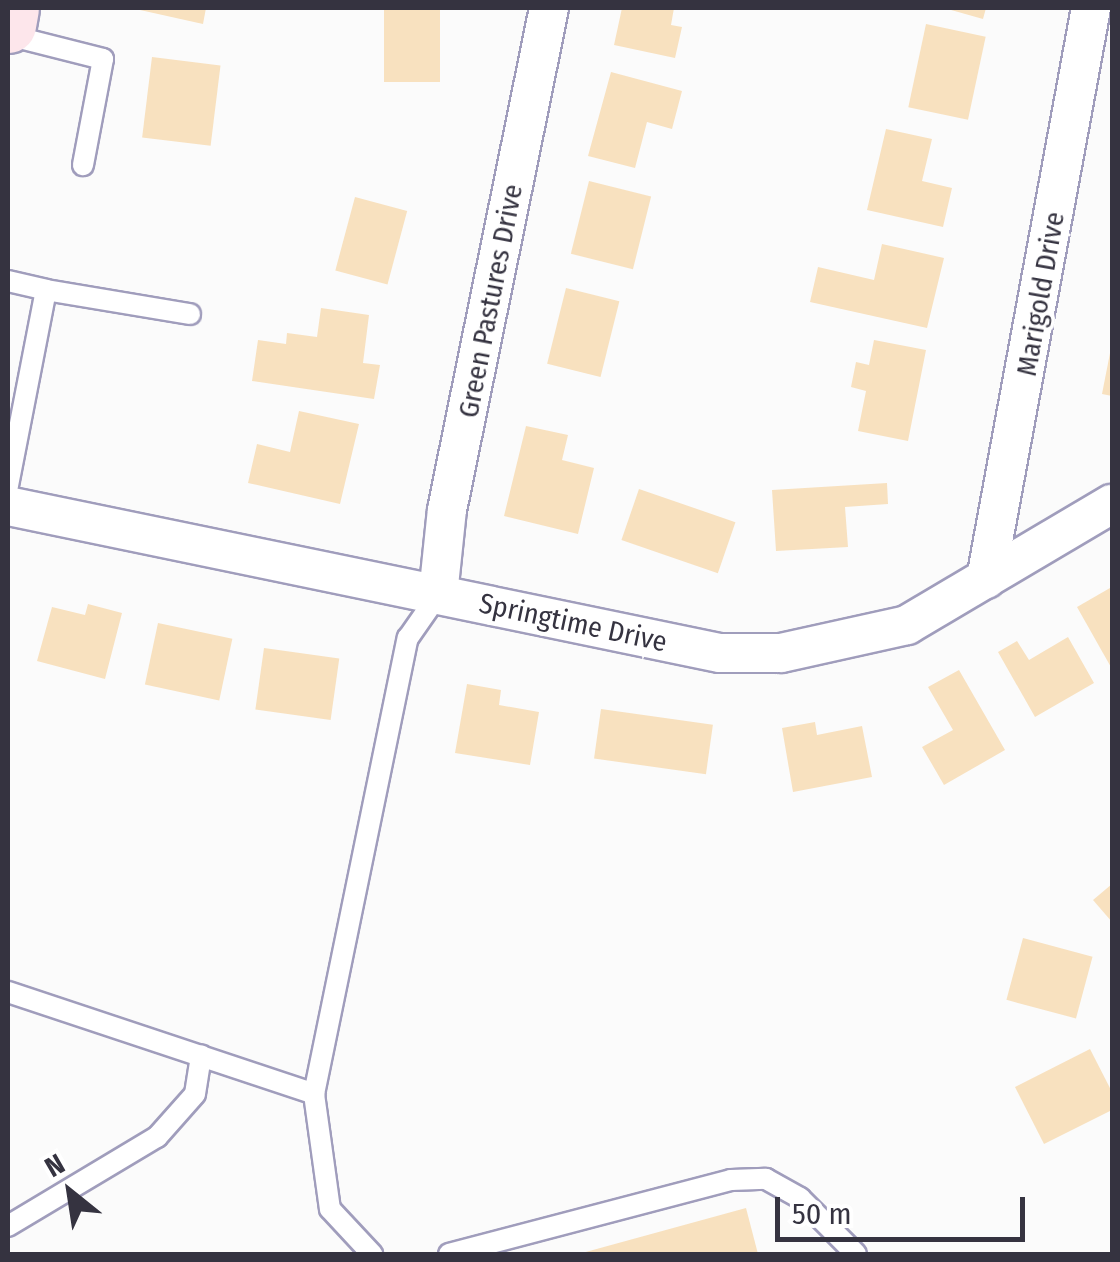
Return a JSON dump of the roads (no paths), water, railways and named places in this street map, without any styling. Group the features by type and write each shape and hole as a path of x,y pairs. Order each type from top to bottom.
{"main road":[{"path":"8,25 11,8"}],"street":[{"name":"Green Pastures Drive","path":"438,595 447,510 478,372 548,8"},
{"name":"Marigold Drive","path":"986,579 1091,8"},
{"name":"Springtime Drive","path":"8,506 720,653 782,653 907,625 1112,504"}],"lane":[{"path":"8,34 103,59 83,164"},
{"path":"8,281 190,314"},
{"path":"8,486 46,290"},
{"path":"372,1254 330,1209 314,1094 408,638 438,595"},
{"path":"8,992 314,1094"},
{"path":"8,1226 157,1137 196,1094 201,1055"},
{"path":"450,1254 731,1180 766,1180 800,1198 856,1254"}]}
